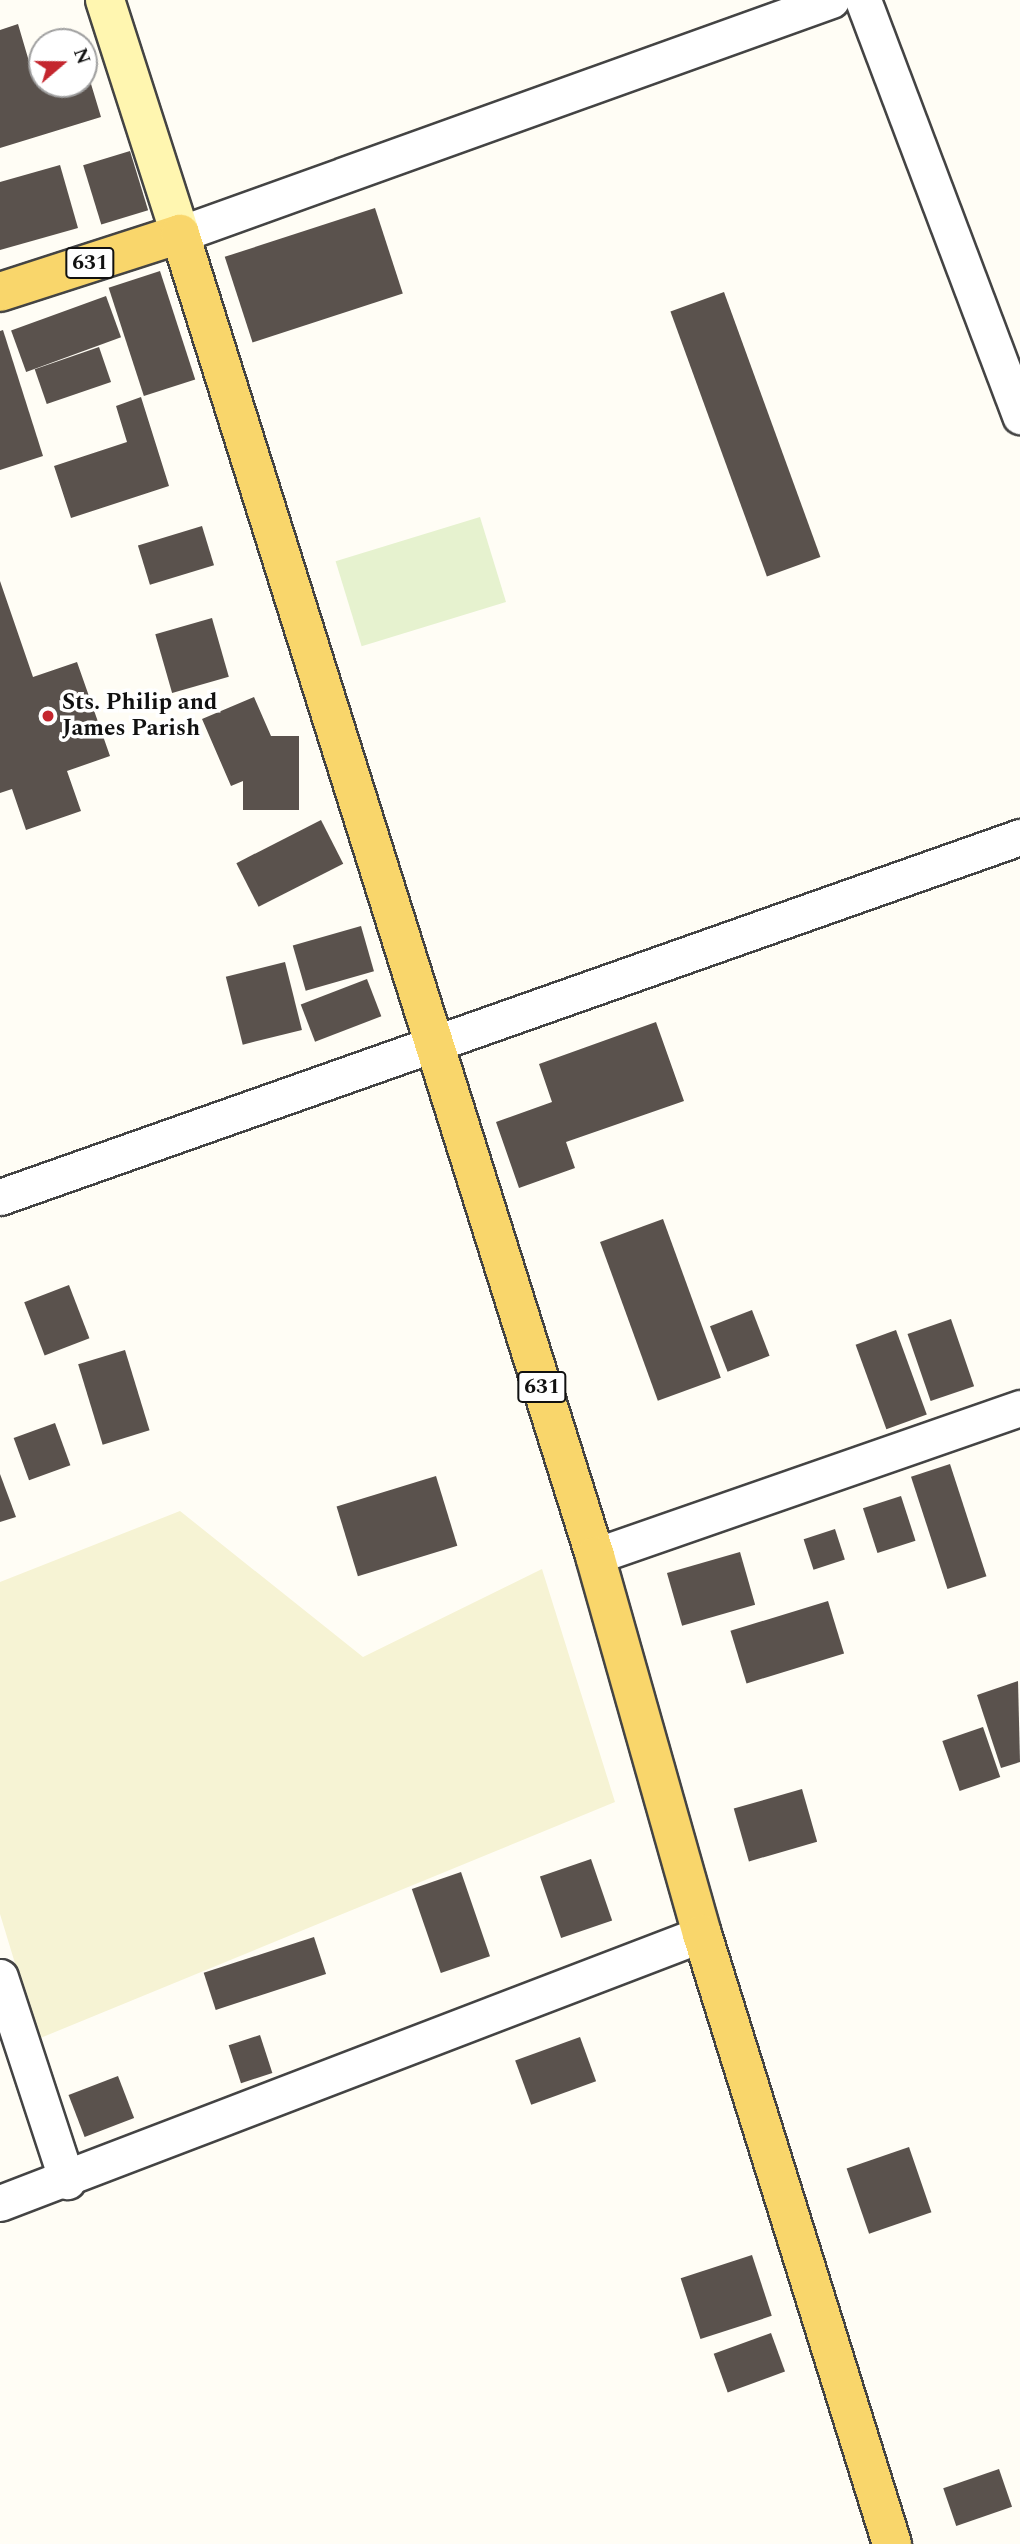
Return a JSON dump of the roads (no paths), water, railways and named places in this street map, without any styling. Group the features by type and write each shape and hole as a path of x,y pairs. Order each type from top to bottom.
{"main road":[{"name":"631","path":"0,292 180,234 595,1556 702,1934 892,2544"}],"street":[{"path":"105,0 180,234 831,0"},
{"path":"863,0 1007,340 1020,416"},
{"path":"0,1197 437,1048 1020,837"},
{"path":"595,1556 1020,1408"},
{"path":"0,2203 67,2181 702,1934"},
{"path":"0,1977 67,2181"}],"place":[{"name":"Sts. Philip and James Parish","path":"48,716"}]}
